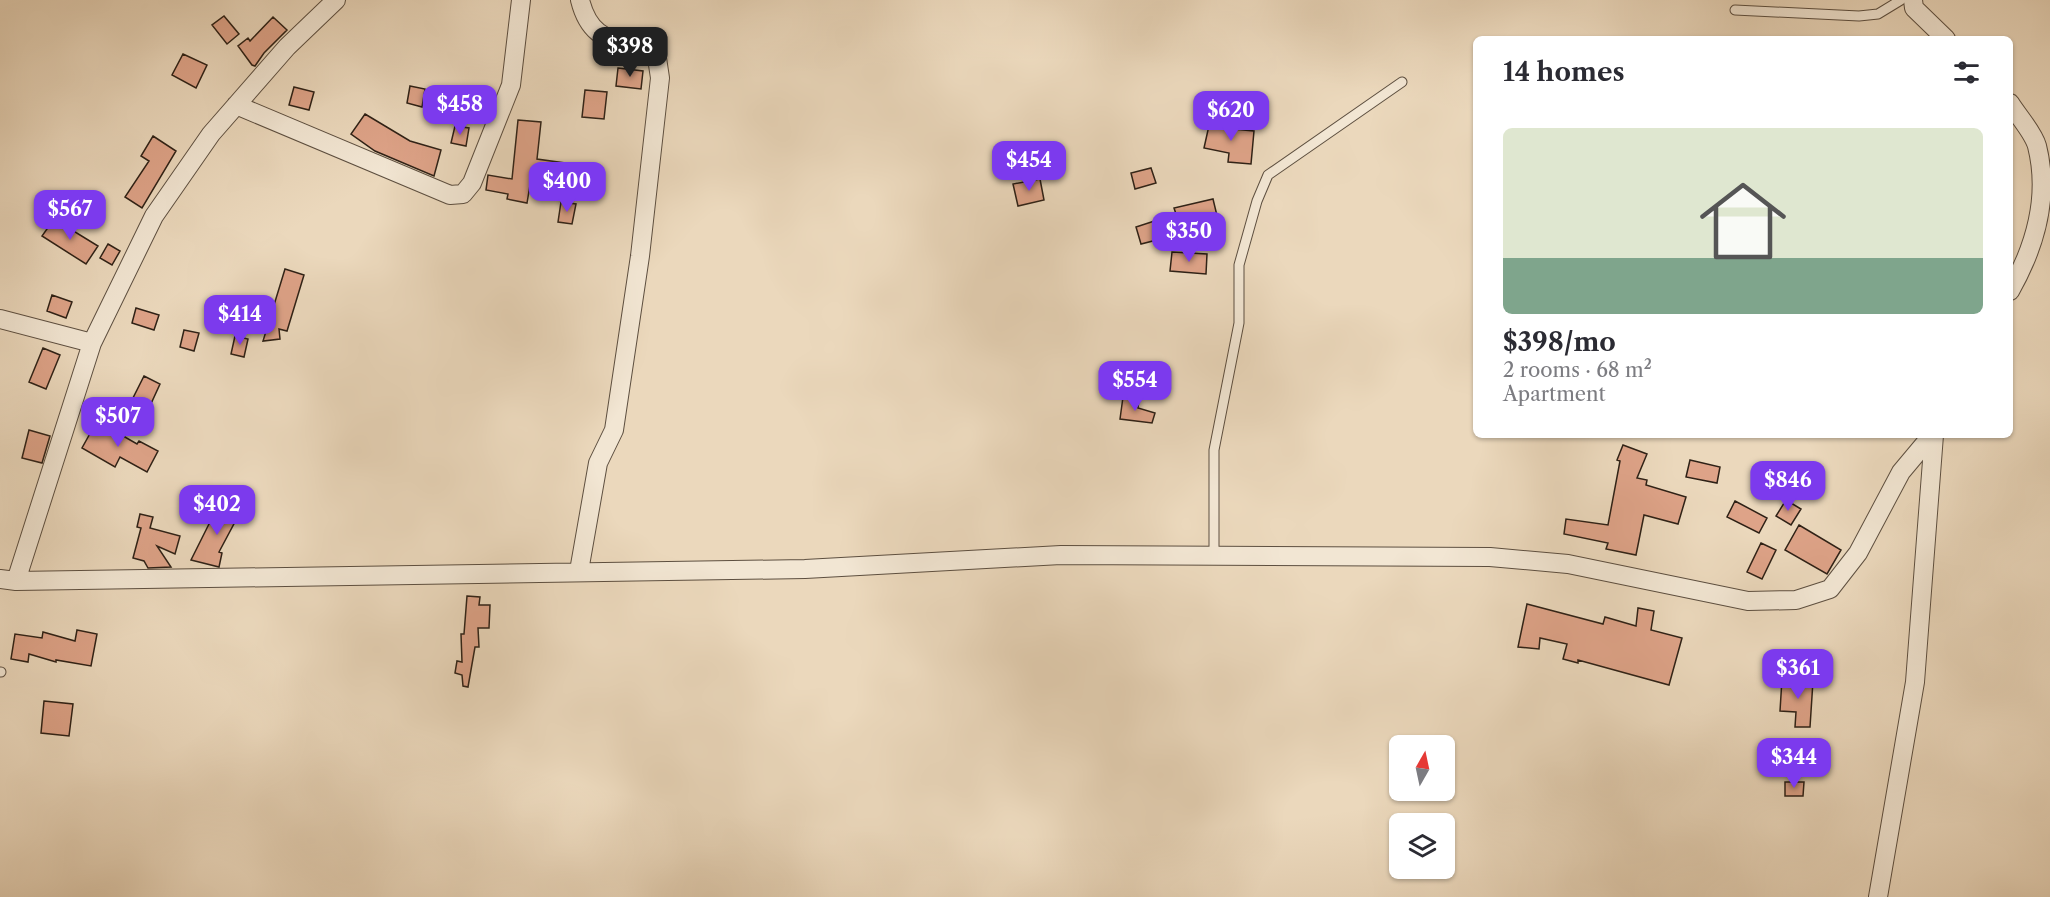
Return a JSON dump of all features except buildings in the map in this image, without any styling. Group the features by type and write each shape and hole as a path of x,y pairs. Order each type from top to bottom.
{"street":[{"path":"336,0 287,46 211,134 154,216 92,343 8,580 805,569 1061,555 1490,557 1568,564 1748,601 1796,600 1830,589 1858,553 1901,472 1930,438"},
{"path":"236,105 450,195 463,194 472,183 511,85 521,0"},
{"path":"579,571 598,463 614,430 640,256 660,78 657,58 639,47 612,42 593,30 580,0"},
{"path":"1913,0 1914,8 1943,36"},
{"path":"2013,109 2037,145 2044,203 2028,259 2013,286"},
{"path":"0,319 92,343"},
{"path":"1878,897 1915,682 1933,438"}],"lane":[{"path":"1735,10 1859,16 1878,14 1900,0"},
{"path":"1214,556 1214,450 1239,323 1239,265 1257,201 1268,176 1402,82"}]}
